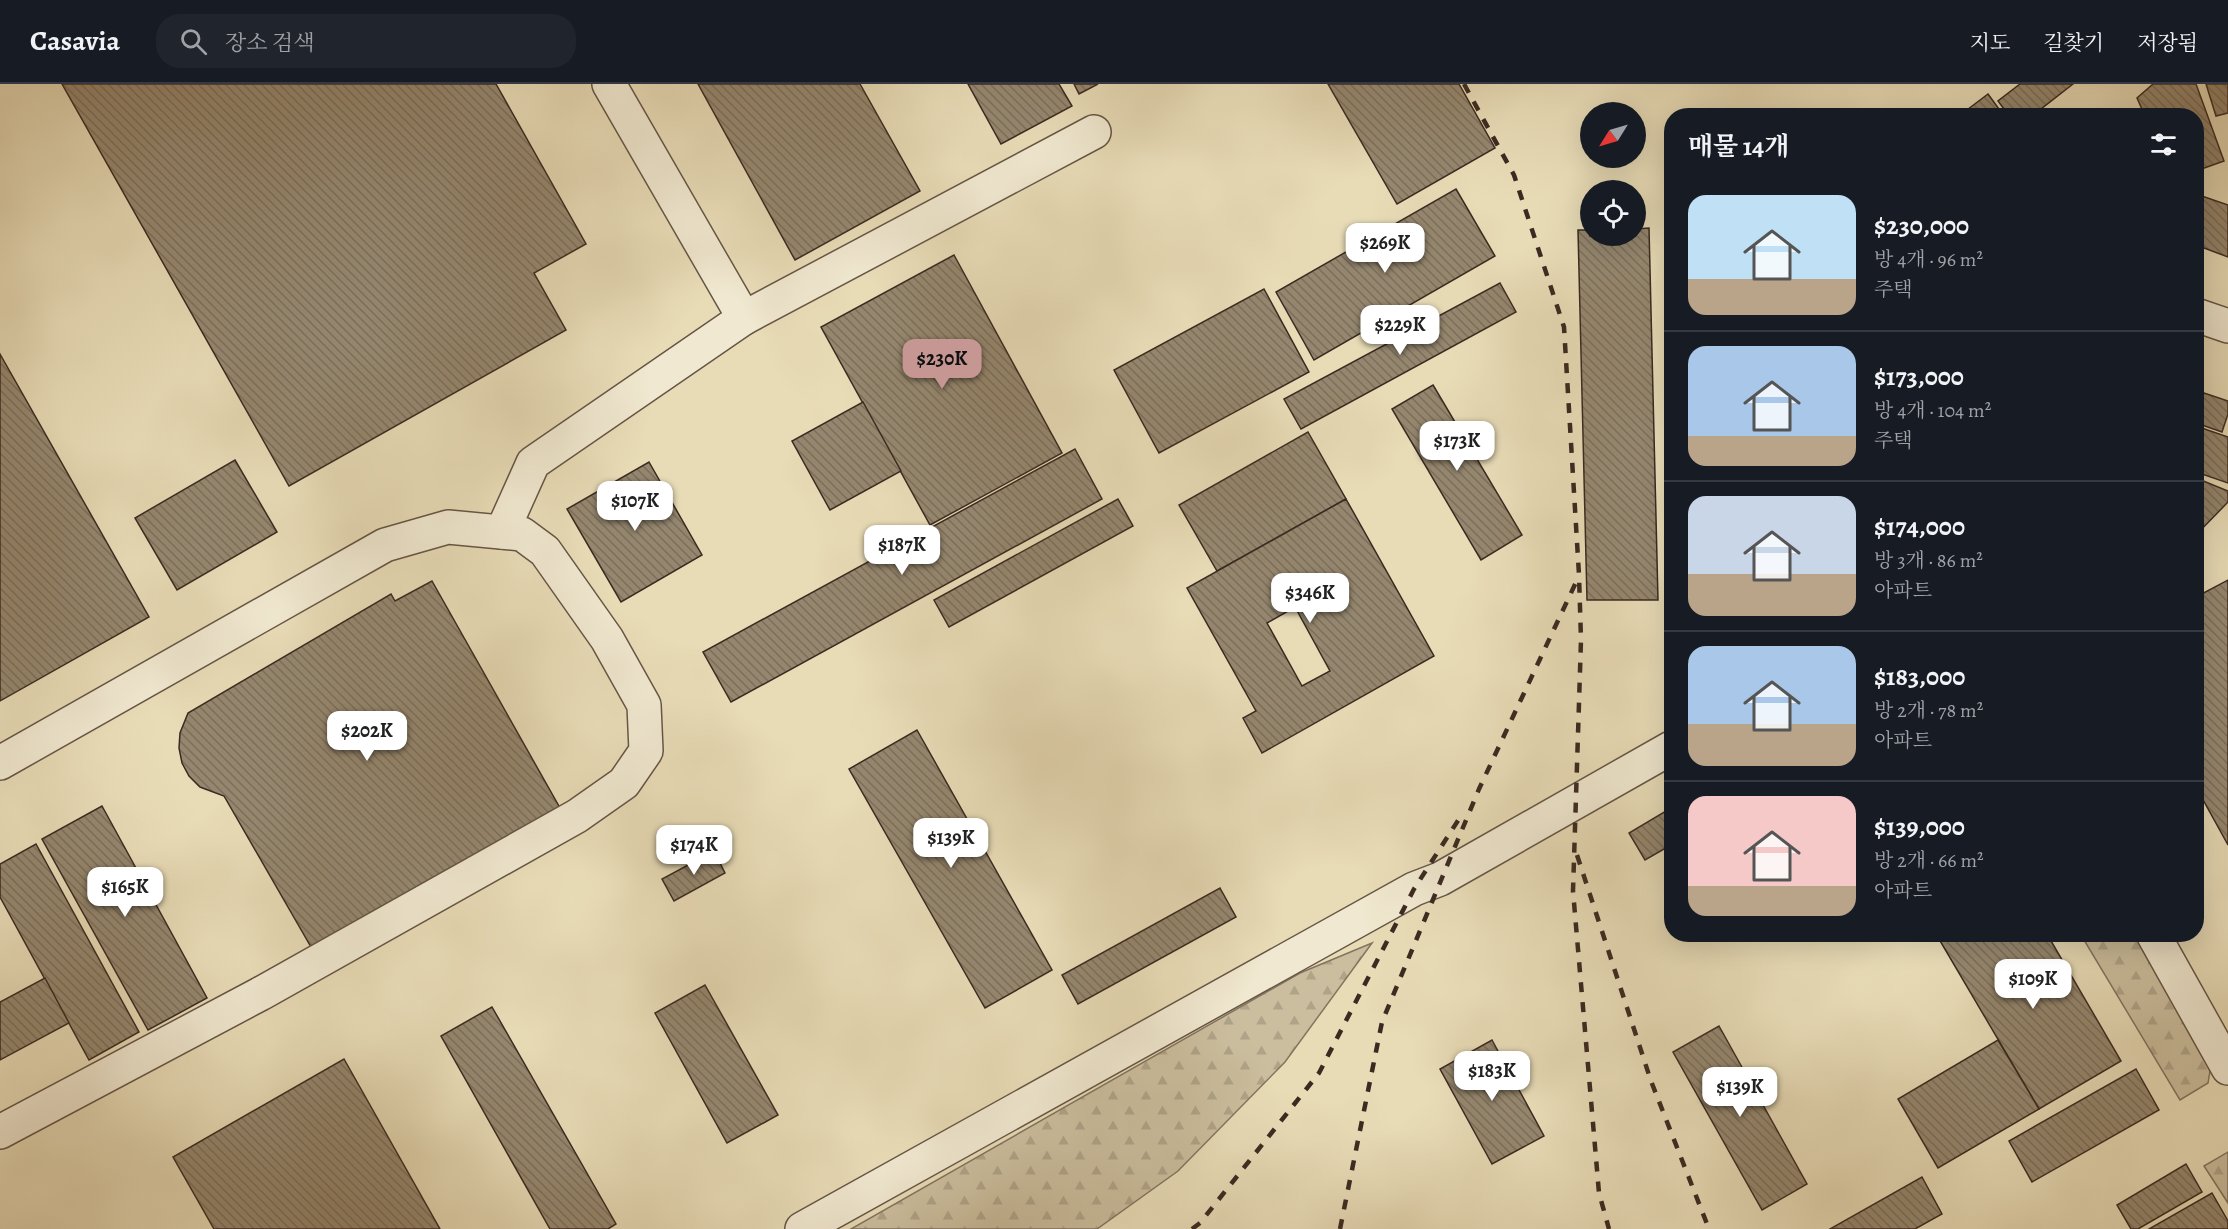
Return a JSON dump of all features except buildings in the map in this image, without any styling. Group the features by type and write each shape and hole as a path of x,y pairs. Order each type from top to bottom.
{"street":[{"path":"609,84 744,318"},
{"path":"502,532 533,463 744,318 1094,132"},
{"path":"2204,318 2228,326"},
{"path":"0,763 385,545 448,526 522,534 545,551 607,639 644,705 646,751 624,783 577,816 280,983 0,1132"},
{"path":"802,1229 1414,889 1440,879 1664,752"},
{"path":"2157,942 2228,1068"}],"green space":[{"path":"2085,942 2146,942 2212,1059 2208,1083 2180,1100"},
{"path":"1372,943 1285,1062 1178,1171 1097,1229 851,1229 1300,973"},
{"path":"2228,1152 2228,1203 2204,1166"}],"railway":[{"path":"1464,84 1514,175 1564,327 1581,640 1573,891 1599,1193 1609,1229"},
{"path":"1340,1229 1382,1022 1479,789 1578,578"},
{"path":"1192,1229 1200,1223 1319,1073 1414,889 1459,819"},
{"path":"1577,855 1651,1081 1709,1229"}]}
